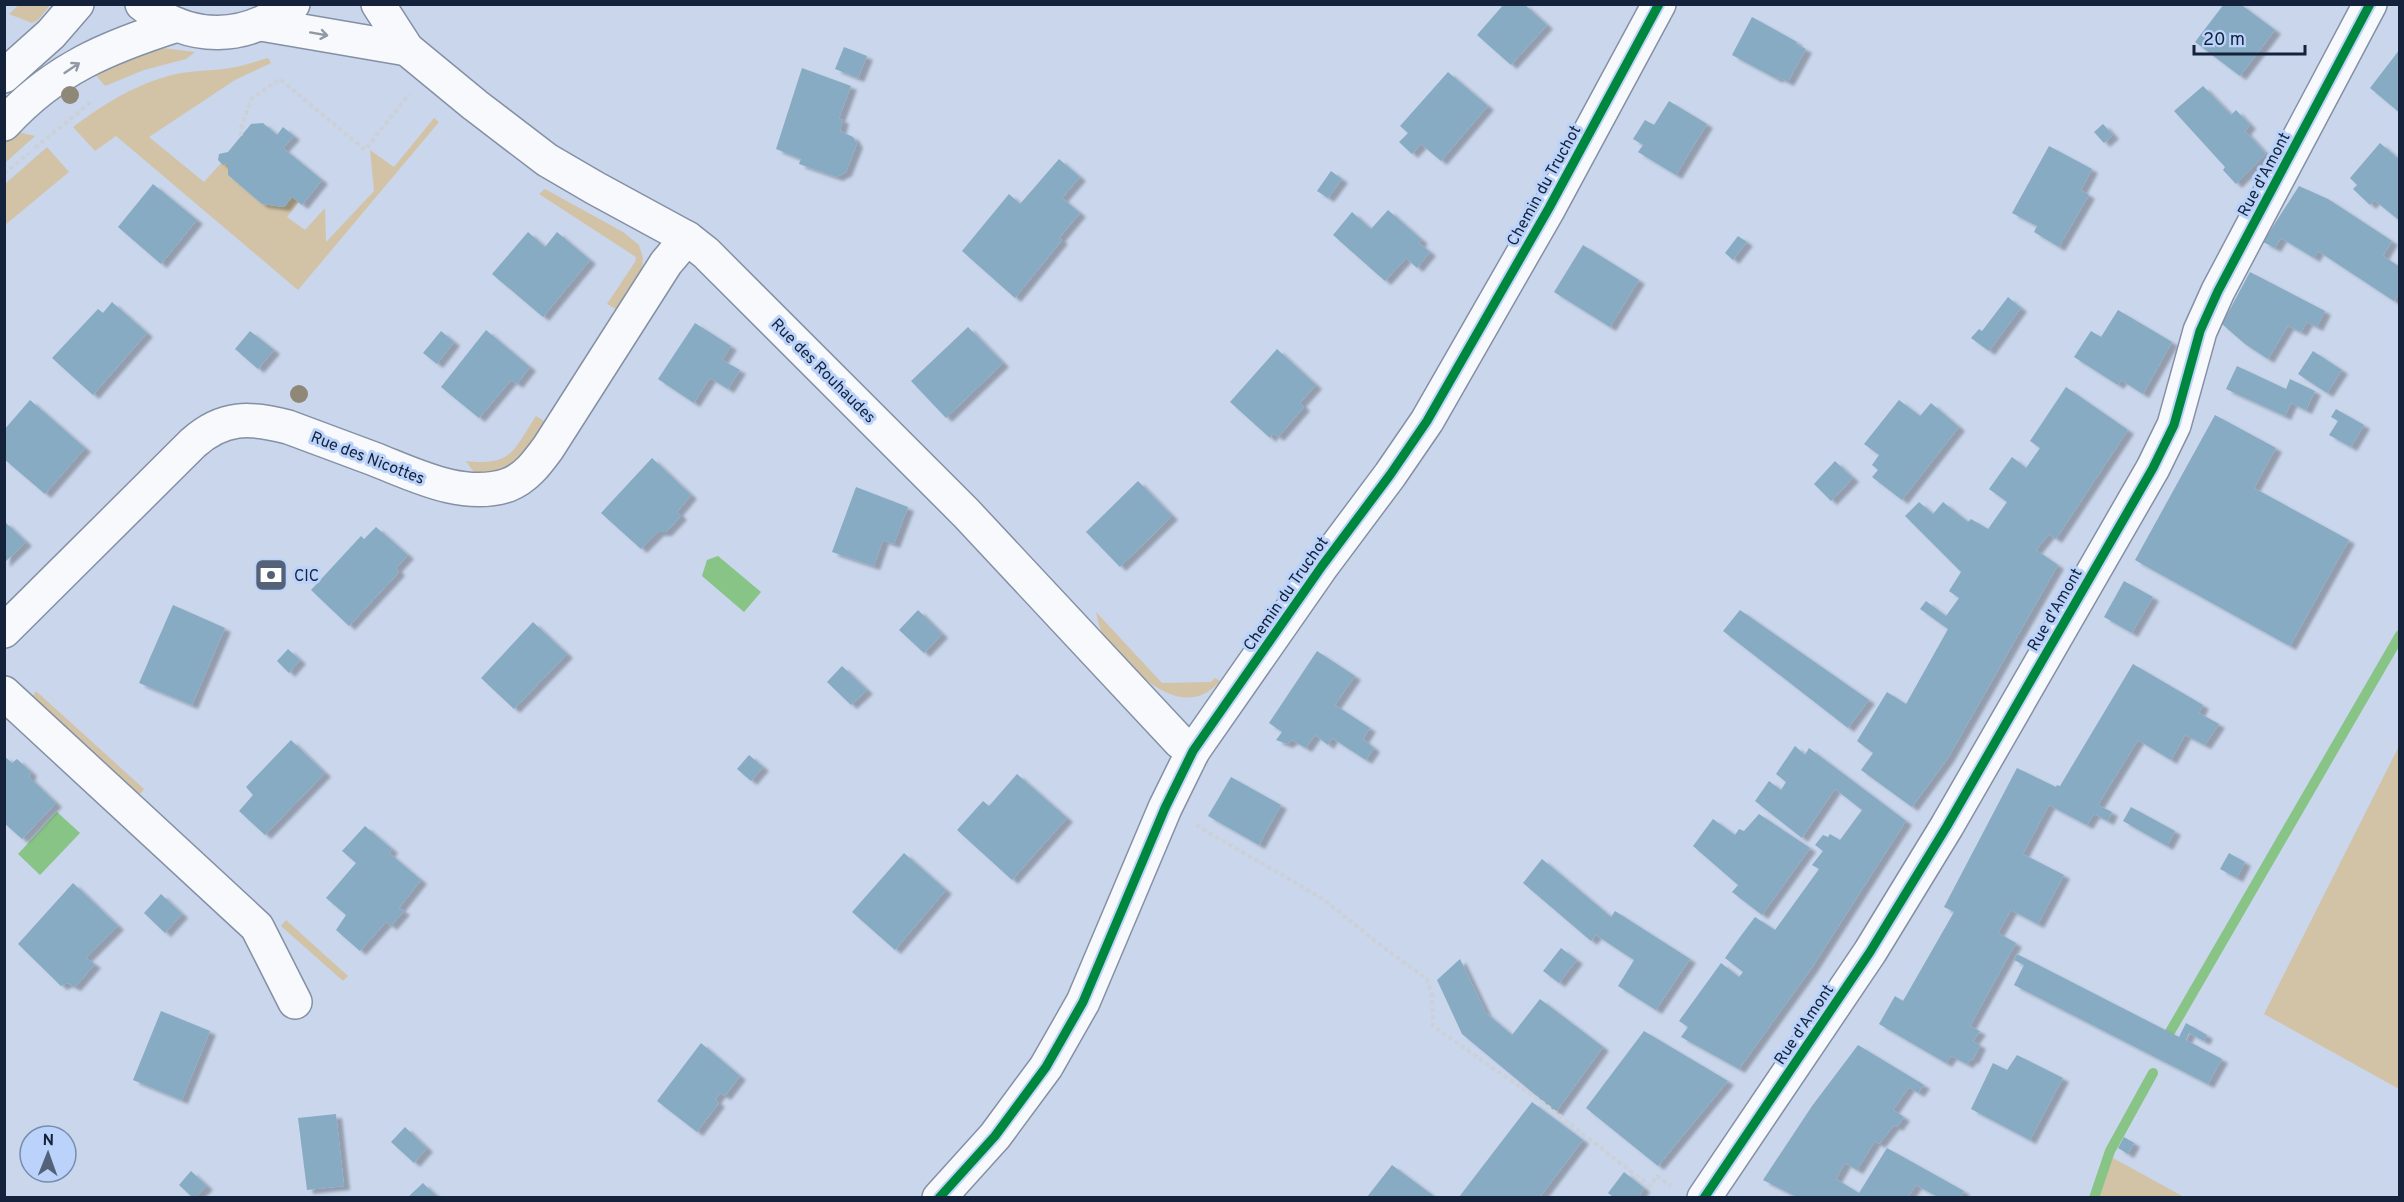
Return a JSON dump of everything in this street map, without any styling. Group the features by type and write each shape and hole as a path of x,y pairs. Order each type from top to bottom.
{"street":[{"path":"4,76 51,34 77,4"},
{"path":"142,4 177,25 191,30 219,33 234,32 261,24 293,4"},
{"name":"Rue des Rouhaudes","path":"378,4 407,49 475,105 547,160 687,238 737,282 966,513 1180,742 1193,751"},
{"name":"Chemin du Truchot","path":"939,1197 995,1136 1046,1067 1083,1002 1165,808 1193,751 1427,421 1549,208 1659,4"},
{"name":"Rue d'Amont","path":"1691,1195 1876,943 1947,826 2153,468 2174,425 2194,350 2218,291 2370,4"},
{"name":"Rue des Rouhaudes","path":"261,24 407,49"},
{"path":"11,103 75,65 108,49 177,25"},
{"name":"Rue des Nicottes","path":"4,631 193,443 205,432 220,425 242,420 265,421 288,427 426,479 458,487 493,488 522,477 548,448 666,263 687,238"},
{"path":"4,693 257,927 296,1002"}],"path":[{"path":"241,136 240,131 252,98 280,79 365,150 413,89"},
{"path":"4,174 93,100"},
{"path":"1188,820 1323,899 1427,979 1432,995 1433,1026 1539,1100 1650,1186 1657,1176 1691,1195"}],"shaded area":[{"path":"19,5 50,5 38,20 32,23 9,14"},
{"path":"154,47 195,52 186,59 144,70 105,86 91,69"},
{"path":"268,58 271,63 235,80 149,137 204,182 221,163 228,164 228,175 262,204 284,207 292,197 299,202 287,217 305,230 325,208 326,242 374,191 370,150 394,167 434,118 439,122 298,290 116,136 95,151 73,127 122,95 162,78 176,74 236,67"},
{"path":"18,132 35,136 5,163 5,139"},
{"path":"47,147 69,172 5,225 5,184"},
{"path":"545,189 623,232 639,245 643,258 642,268 616,309 607,304 636,257 539,194"},
{"path":"536,416 544,421 518,460 501,470 475,474 466,461 493,461 510,454"},
{"path":"718,556 761,592 744,612 702,576 707,560"},
{"path":"1096,612 1162,683 1211,682 1215,678 1220,681 1208,692 1195,697 1169,694 1145,679 1109,645 1099,626"},
{"path":"36,691 144,789 139,795 31,698"},
{"path":"2399,746 2399,1089 2264,1014"},
{"path":"57,812 80,833 40,875 18,854"},
{"path":"286,920 348,976 343,981 281,926"},
{"path":"2113,1158 2184,1197 2097,1197"}],"building":[{"path":"1504,4 1524,4 1547,25 1511,65 1477,35"},
{"path":"2224,4 2240,4 2275,30 2240,76 2195,42"},
{"path":"1752,17 1806,49 1788,82 1778,77 1777,79 1732,55"},
{"path":"844,47 867,56 858,78 835,69"},
{"path":"2400,49 2400,113 2370,88"},
{"path":"802,68 851,86 839,118 843,120 840,131 853,137 857,144 846,172 837,177 799,164 801,159 776,149"},
{"path":"1448,72 1488,106 1441,161 1421,144 1412,154 1399,142 1408,133 1400,126"},
{"path":"2203,86 2231,115 2236,110 2250,125 2245,131 2266,154 2236,184 2223,170 2225,167 2174,111"},
{"path":"1669,101 1707,124 1676,175 1638,152 1643,145 1633,139 1645,120 1654,125"},
{"path":"263,123 277,135 283,127 294,136 283,148 322,180 302,205 292,197 284,207 262,204 228,175 228,164 223,165 218,160 219,154 228,152 251,124"},
{"path":"2103,124 2113,135 2104,143 2094,132"},
{"path":"2380,143 2400,160 2400,221 2374,200 2370,205 2353,189 2357,185 2350,178"},
{"path":"2049,146 2092,169 2081,190 2089,195 2059,247 2034,232 2037,226 2012,213"},
{"path":"1059,159 1080,177 1062,198 1080,213 1059,238 1062,240 1015,298 962,251 1009,194 1020,204"},
{"path":"1331,171 1342,179 1328,198 1317,191"},
{"path":"153,184 197,220 161,264 118,227"},
{"path":"2299,186 2328,199 2392,241 2383,256 2400,267 2400,292 2394,301 2318,251 2314,258 2281,238 2275,248 2263,242"},
{"path":"1388,210 1422,240 1419,243 1430,252 1417,268 1406,258 1385,281 1333,235 1352,212 1371,229"},
{"path":"528,232 545,247 557,232 590,260 543,317 492,274"},
{"path":"1738,236 1747,242 1733,260 1725,253"},
{"path":"1583,245 1639,280 1610,327 1554,292"},
{"path":"2250,272 2325,311 2317,327 2307,322 2301,332 2288,326 2268,359 2245,344 2222,324"},
{"path":"2008,297 2021,308 1989,351 1971,338 1979,329 1982,331"},
{"path":"112,302 147,333 93,395 52,358 98,309 103,313"},
{"path":"2118,310 2172,342 2143,394 2121,380 2118,385 2074,357 2091,331 2101,337"},
{"path":"695,323 731,346 722,360 740,370 728,389 710,378 694,403 658,379"},
{"path":"968,327 1003,363 946,418 911,381"},
{"path":"486,330 530,367 517,384 511,380 479,418 441,387"},
{"path":"250,331 274,350 258,369 235,349"},
{"path":"441,331 454,342 437,364 423,353"},
{"path":"1277,349 1316,385 1300,403 1304,407 1278,437 1273,433 1270,438 1230,402"},
{"path":"2313,351 2342,370 2327,393 2298,374"},
{"path":"2237,366 2286,389 2290,379 2315,391 2306,410 2291,403 2285,416 2226,389"},
{"path":"2066,387 2128,430 2056,539 2049,534 2036,550 2058,565 1948,758 1912,807 1861,770 1873,753 1857,741 1887,692 1906,704 1948,629 1920,609 1926,601 1946,616 1959,598 1949,591 1961,572 1905,516 1919,502 1933,514 1943,502 1968,522 1971,519 1988,529 2007,502 1989,489 2012,457 2026,468 2040,448 2030,441"},
{"path":"30,400 85,448 45,494 4,459 4,430"},
{"path":"1899,400 1920,416 1931,403 1959,427 1902,500 1872,477 1878,470 1872,465 1879,455 1864,444"},
{"path":"2336,409 2364,425 2351,447 2329,435 2338,421 2331,417"},
{"path":"2215,415 2276,448 2254,488 2349,540 2290,646 2135,560"},
{"path":"652,458 691,495 677,512 681,516 666,532 658,532 641,549 601,513"},
{"path":"1835,461 1853,478 1831,501 1814,484"},
{"path":"1138,481 1172,516 1120,567 1086,532"},
{"path":"856,487 908,507 894,544 883,540 874,566 832,552"},
{"path":"4,521 26,542 4,563"},
{"path":"376,527 408,555 396,568 399,572 349,626 311,590 361,536 364,539"},
{"path":"2124,581 2153,597 2132,633 2104,617"},
{"path":"173,605 225,628 192,705 139,683"},
{"path":"918,610 942,634 924,653 899,630"},
{"path":"1740,610 1869,700 1848,728 1723,631"},
{"path":"533,622 567,654 514,709 481,678"},
{"path":"288,649 300,660 289,673 277,661"},
{"path":"1317,651 1355,676 1335,705 1370,728 1363,739 1374,748 1366,760 1332,738 1328,745 1315,735 1306,748 1292,740 1287,744 1276,740 1282,732 1269,723"},
{"path":"2133,664 2203,705 2199,713 2219,724 2205,745 2185,735 2171,760 2138,740 2098,805 2112,812 2108,821 2094,814 2087,825 2049,805 2023,854 2064,875 2038,924 2011,910 1998,933 2016,943 1970,1026 1980,1031 1973,1041 1980,1045 1973,1060 1971,1059 1967,1064 1951,1056 1946,1063 1879,1024 1895,996 1903,1001 1954,912 1944,907 2017,768 2056,787 2060,786"},
{"path":"842,666 867,690 851,705 827,682"},
{"path":"291,740 325,773 265,835 239,811 253,795 246,787"},
{"path":"1795,746 1805,755 1809,748 1906,821 1811,969 1739,1069 1681,1037 1688,1027 1679,1021 1721,963 1739,977 1743,972 1725,958 1740,937 1755,917 1775,930 1819,869 1812,865 1823,851 1815,845 1823,835 1828,837 1830,834 1840,840 1862,810 1835,789 1802,838 1755,801 1769,781 1781,790 1786,782 1776,774"},
{"path":"749,755 763,767 751,781 737,769"},
{"path":"4,756 12,763 17,759 31,772 29,777 56,803 22,839 4,823"},
{"path":"1017,774 1067,818 1012,880 957,830 983,801 989,806"},
{"path":"1231,777 1281,805 1259,845 1208,816"},
{"path":"2131,807 2175,831 2167,846 2123,821"},
{"path":"1759,814 1810,848 1762,915 1732,892 1738,885 1693,846 1713,819 1735,835 1739,829 1744,831"},
{"path":"365,826 392,849 389,853 421,880 399,908 404,911 391,926 386,922 360,951 336,930 346,915 326,898 356,863 342,851"},
{"path":"904,853 946,890 895,950 852,912"},
{"path":"2229,853 2245,862 2237,878 2220,869"},
{"path":"1542,859 1611,917 1615,911 1690,959 1656,1010 1618,986 1634,960 1596,935 1591,941 1523,883"},
{"path":"73,883 118,926 86,958 95,964 75,987 67,983 61,986 18,944"},
{"path":"161,894 182,914 165,933 144,913"},
{"path":"1561,948 1577,960 1559,983 1543,971"},
{"path":"2017,954 2179,1037 2186,1023 2207,1035 2204,1041 2189,1033 2186,1040 2222,1059 2208,1084 2014,985 2024,965 2014,960"},
{"path":"1460,959 1486,1013 1512,1035 1540,999 1603,1047 1556,1112 1462,1034 1437,980"},
{"path":"161,1011 210,1031 182,1100 133,1080"},
{"path":"1644,1031 1728,1081 1658,1166 1586,1108"},
{"path":"701,1043 740,1076 725,1096 720,1093 715,1100 719,1103 697,1132 657,1101"},
{"path":"1858,1045 1924,1085 1918,1093 1909,1087 1893,1110 1904,1117 1897,1127 1894,1125 1879,1144 1875,1141 1857,1170 1845,1163 1836,1179 1859,1193 1887,1148 1964,1191 1960,1197 1938,1197 1916,1185 1908,1197 1797,1197 1763,1180 1812,1106"},
{"path":"2017,1055 2063,1078 2030,1140 1971,1109 1993,1063 2007,1070"},
{"path":"1532,1102 1583,1140 1540,1197 1459,1197"},
{"path":"336,1114 344,1186 307,1190 298,1118"},
{"path":"405,1127 427,1148 414,1163 391,1142"},
{"path":"2124,1137 2134,1143 2128,1154 2118,1148"},
{"path":"1392,1165 1435,1197 1367,1197"},
{"path":"191,1171 207,1186 196,1197 192,1197 179,1185"},
{"path":"1624,1172 1644,1188 1639,1197 1613,1197 1608,1193"},
{"path":"423,1183 438,1197 408,1197"}],"waterway":[{"path":"2170,1032 2400,635"},
{"path":"2094,1198 2110,1151 2153,1073"}],"cycle path":[{"path":"939,1198 995,1136 1046,1067 1083,1002 1165,808 1193,751 1427,421 1549,208 1659,4"},
{"path":"1704,1198 1870,952 1947,826 2153,468 2174,425 2200,331 2218,291 2370,4"}],"place":[{"name":"CIC","path":"271,575"}]}
